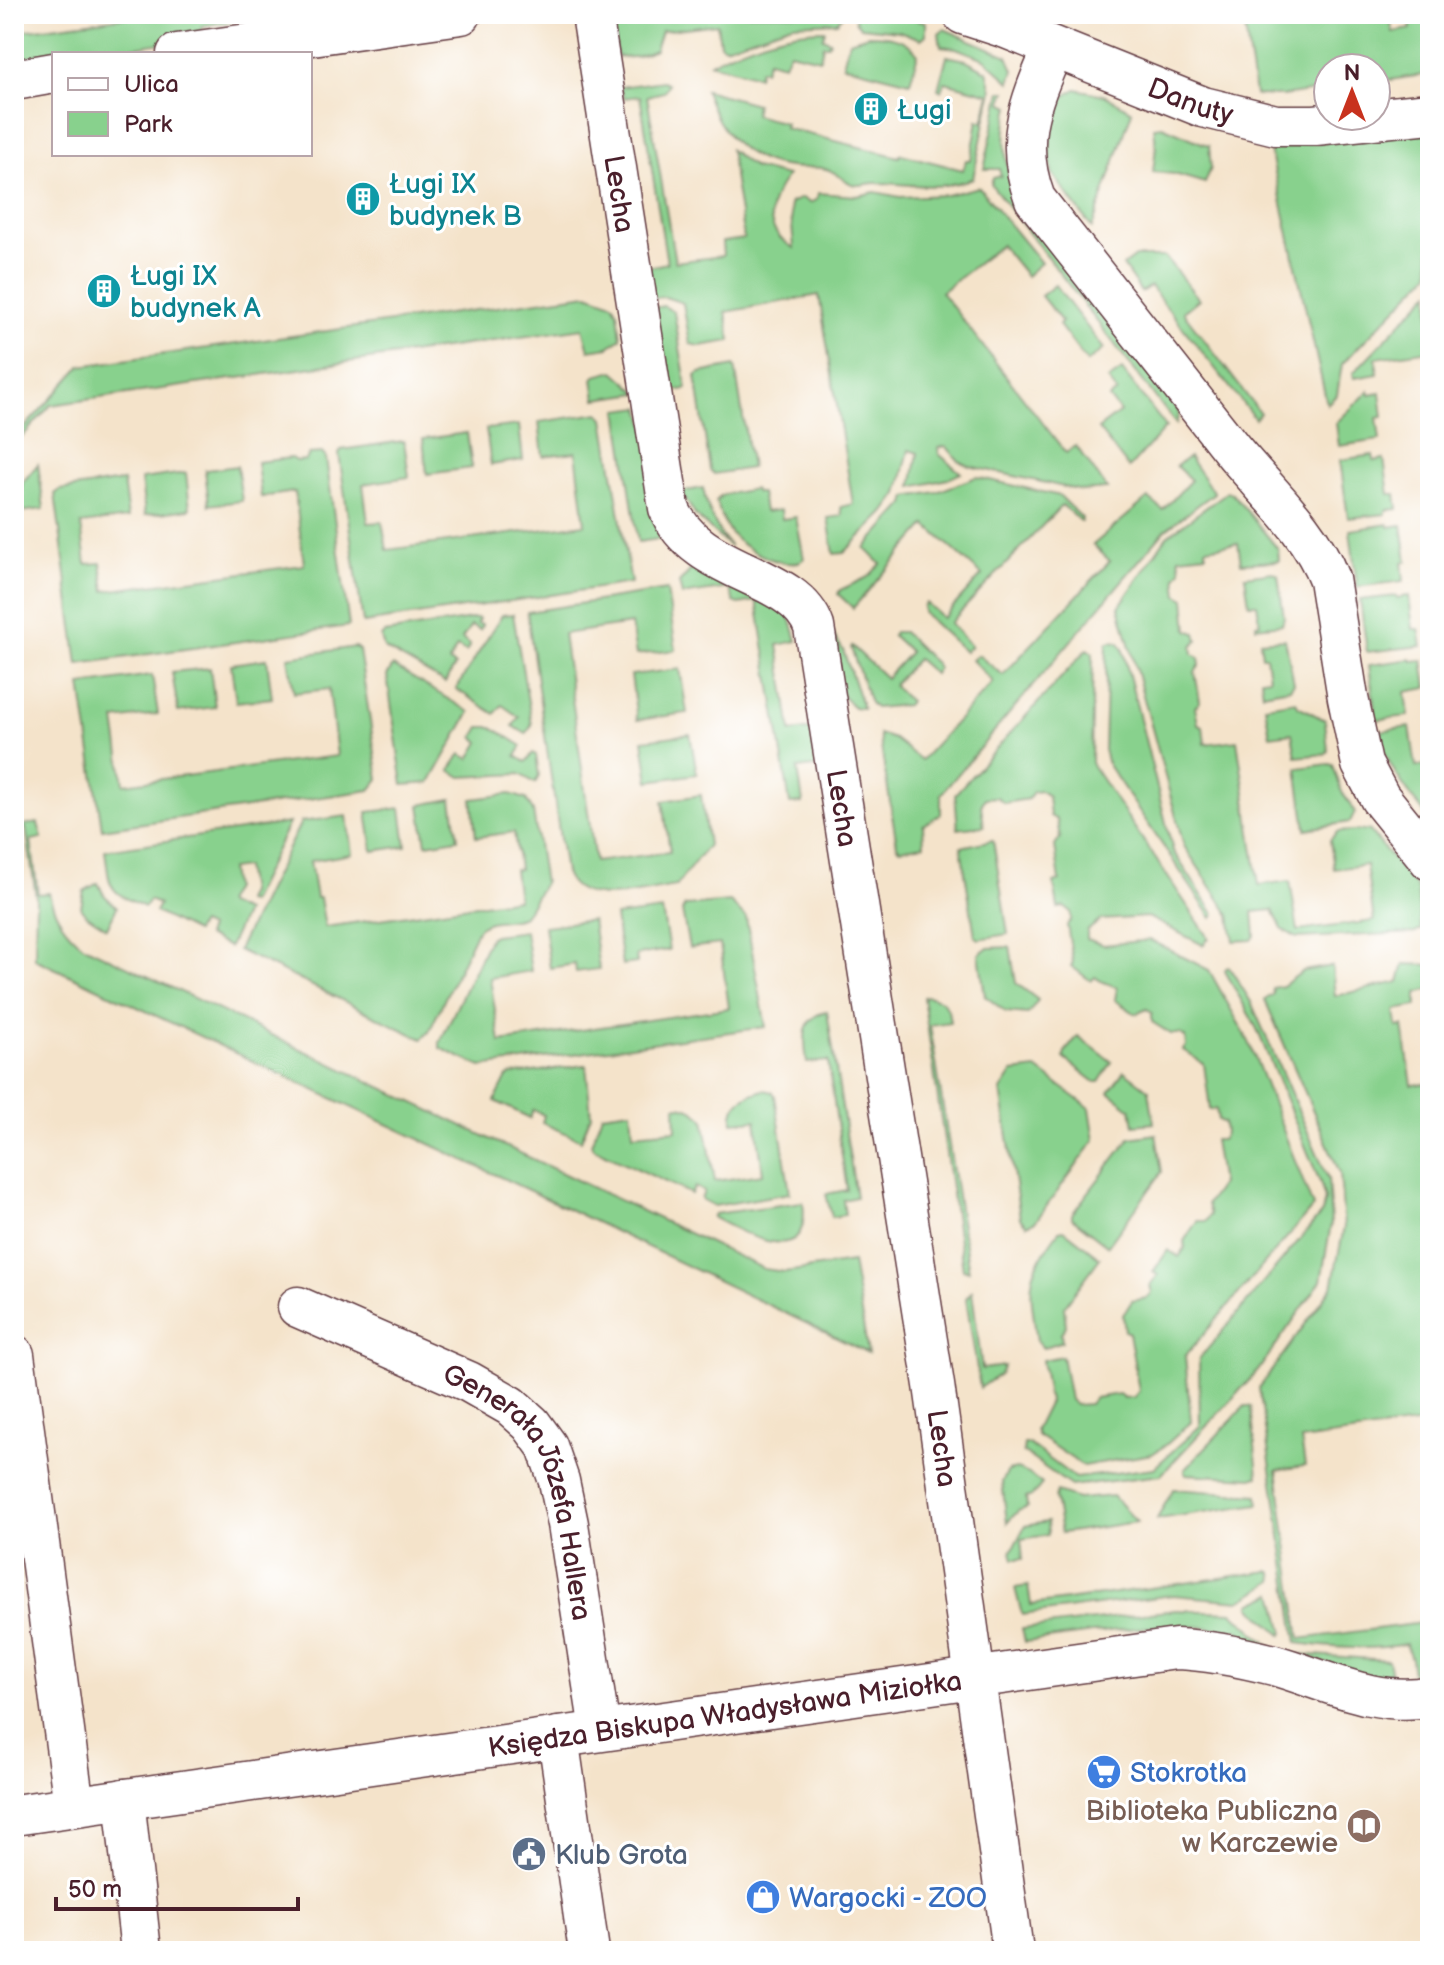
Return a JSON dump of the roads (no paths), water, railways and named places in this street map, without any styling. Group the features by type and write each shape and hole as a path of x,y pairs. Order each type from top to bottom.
{"street":[{"path":"191,52 461,14"},
{"name":"Lecha","path":"592,14 669,508 690,539 716,559 796,600 811,617 814,627 934,1385 1013,1951"},
{"name":"Danuty","path":"963,14 1006,28 1203,107 1276,125 1315,125 1430,113"},
{"path":"1053,49 1027,116 1026,174 1035,199 1323,562 1329,579 1362,764 1380,798 1430,860"},
{"path":"14,80 52,73"},
{"name":"Generała Józefa Hallera","path":"298,1307 469,1382 511,1406 531,1424 547,1446 559,1481 568,1524 600,1730"},
{"path":"14,1355 74,1806"},
{"name":"Księdza Biskupa Władysława Miziołka","path":"14,1815 973,1677 1185,1650 1273,1665 1371,1695 1430,1696"},
{"path":"558,1737 589,1951"},
{"path":"124,1799 141,1951"}],"place":[{"name":"Ługi","path":"871,109"},
{"name":"Ługi IX budynek B","path":"363,199"},
{"name":"Ługi IX budynek A","path":"104,291"},
{"name":"Stokrotka","path":"1104,1772"},
{"name":"Biblioteka Publiczna w Karczewie","path":"1364,1826"},
{"name":"Klub Grota","path":"529,1854"},
{"name":"Wargocki - ZOO","path":"763,1897"}]}
